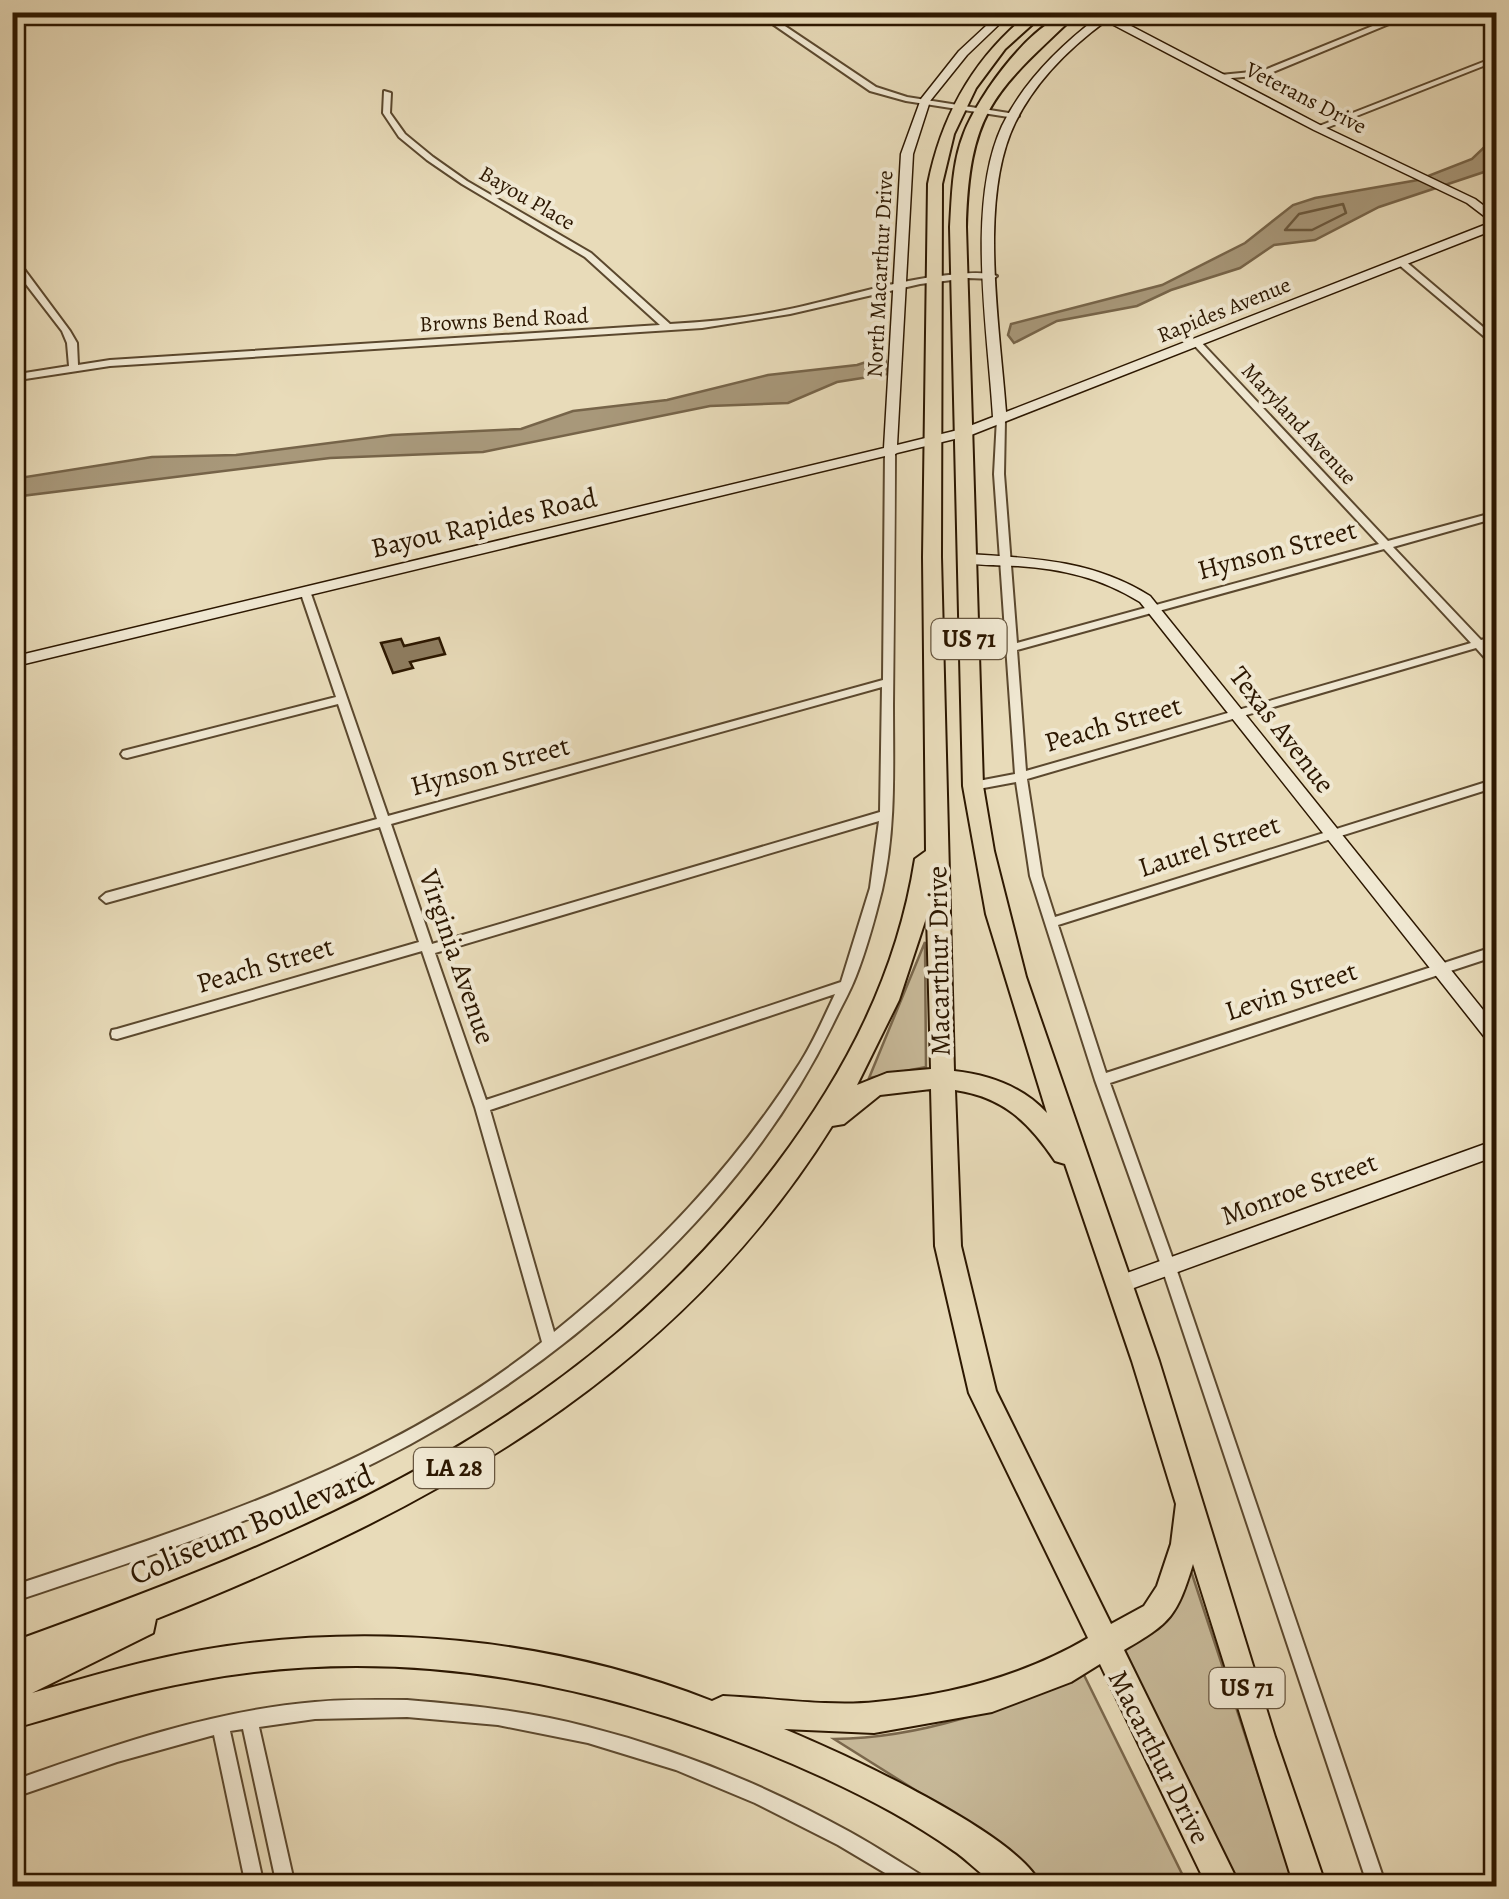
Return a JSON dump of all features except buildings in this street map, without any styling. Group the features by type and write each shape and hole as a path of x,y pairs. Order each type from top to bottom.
{"highway":[{"name":"Macarthur Drive","path":"1040,12 982,68 956,106 935,184 932,556 948,1246 983,1393 1104,1648 1224,1886"},
{"name":"Macarthur Drive","path":"1073,12 1023,55 982,111 964,154 960,180 973,786 982,858 1002,939 1080,1177 1120,1284 1310,1886"},
{"path":"932,556 967,558"},
{"name":"LA 28","path":"806,1145 856,1069 904,954 926,866 936,761"},
{"path":"806,1145 854,1098 875,1087 942,1082 992,1088 1027,1108 1043,1123 1080,1177"},
{"name":"Coliseum Boulevard","path":"12,1657 193,1591 359,1520 456,1468 532,1419 651,1322 775,1191 806,1145"},
{"path":"700,1709 874,1718 992,1697 1060,1672 1154,1616 1169,1594 1185,1544 1186,1489"},
{"path":"12,1687 271,1558"},
{"path":"12,1714 156,1674 223,1661 366,1649 518,1662 629,1686 700,1709 820,1759 950,1828 1025,1886"}],"street":[{"path":"758,12 873,89 1015,116"},
{"name":"North Macarthur Drive","path":"890,453 908,154 924,101 964,53 1006,12"},
{"path":"1220,78 1263,73 1415,12"},
{"path":"1104,14 1059,56 1015,116 1001,144 990,204 999,474 1020,776 1036,876 1051,923 1377,1886"},
{"name":"Veterans Drive","path":"1104,14 1318,128 1468,199 1496,223"},
{"path":"1318,128 1496,59"},
{"name":"Bayou Place","path":"387,93 382,102 384,116 436,165 586,254 668,328"},
{"path":"1468,199 1496,208"},
{"path":"1468,199 1483,216 1480,232"},
{"name":"Rapides Avenue","path":"966,432 1496,223"},
{"path":"12,260 66,331 72,343 74,368"},
{"path":"1401,262 1496,342"},
{"name":"Browns Bend Road","path":"12,378 74,368 668,328 797,310 934,276 993,276"},
{"name":"Maryland Avenue","path":"1196,342 1496,663"},
{"name":"Bayou Rapides Road","path":"12,662 966,432"},
{"name":"Macarthur Drive","path":"535,1356 646,1264 730,1171 781,1104 847,985 870,918 887,814 890,453"},
{"name":"Hynson Street","path":"1013,648 1496,516"},
{"name":"Texas Avenue","path":"967,558 1092,570 1122,582 1155,608 1496,1039"},
{"name":"Virginia Avenue","path":"304,591 482,1107 550,1344"},
{"name":"Peach Street","path":"973,786 1020,776 1496,639"},
{"name":"Hynson Street","path":"106,898 888,682"},
{"path":"127,754 341,699"},
{"name":"Laurel Street","path":"1051,923 1496,783"},
{"name":"Peach Street","path":"116,1034 887,814"},
{"name":"Levin Street","path":"1102,1080 1496,951"},
{"path":"482,1107 847,985"},
{"name":"Monroe Street","path":"1120,1284 1496,1148"},
{"name":"Coliseum Boulevard","path":"12,1594 166,1545 306,1487 432,1423 535,1356"},
{"path":"12,1790 220,1724 425,1706 507,1715 667,1758 742,1788 839,1836 923,1886"},
{"path":"249,1719 286,1886"},
{"path":"220,1724 255,1886"}],"shaded area":[{"path":"925,942 926,1067 869,1078"},
{"path":"1190,1568 1295,1886 1233,1886 1115,1652"},
{"path":"1083,1673 1188,1886 1048,1886 982,1832 834,1739 931,1727 1022,1698"}],"water":[{"path":"1496,136 1496,168 1379,207 1315,240 1274,245 1240,268 1171,290 1137,306 1057,321 1014,343 1008,335 1011,324 1162,285 1245,243 1293,205 1418,180 1472,159"},
{"path":"885,356 888,374 837,382 788,403 710,406 483,452 330,458 13,497 13,479 152,457 236,455 392,435 521,429 573,411 667,400 768,375 857,365"}]}
